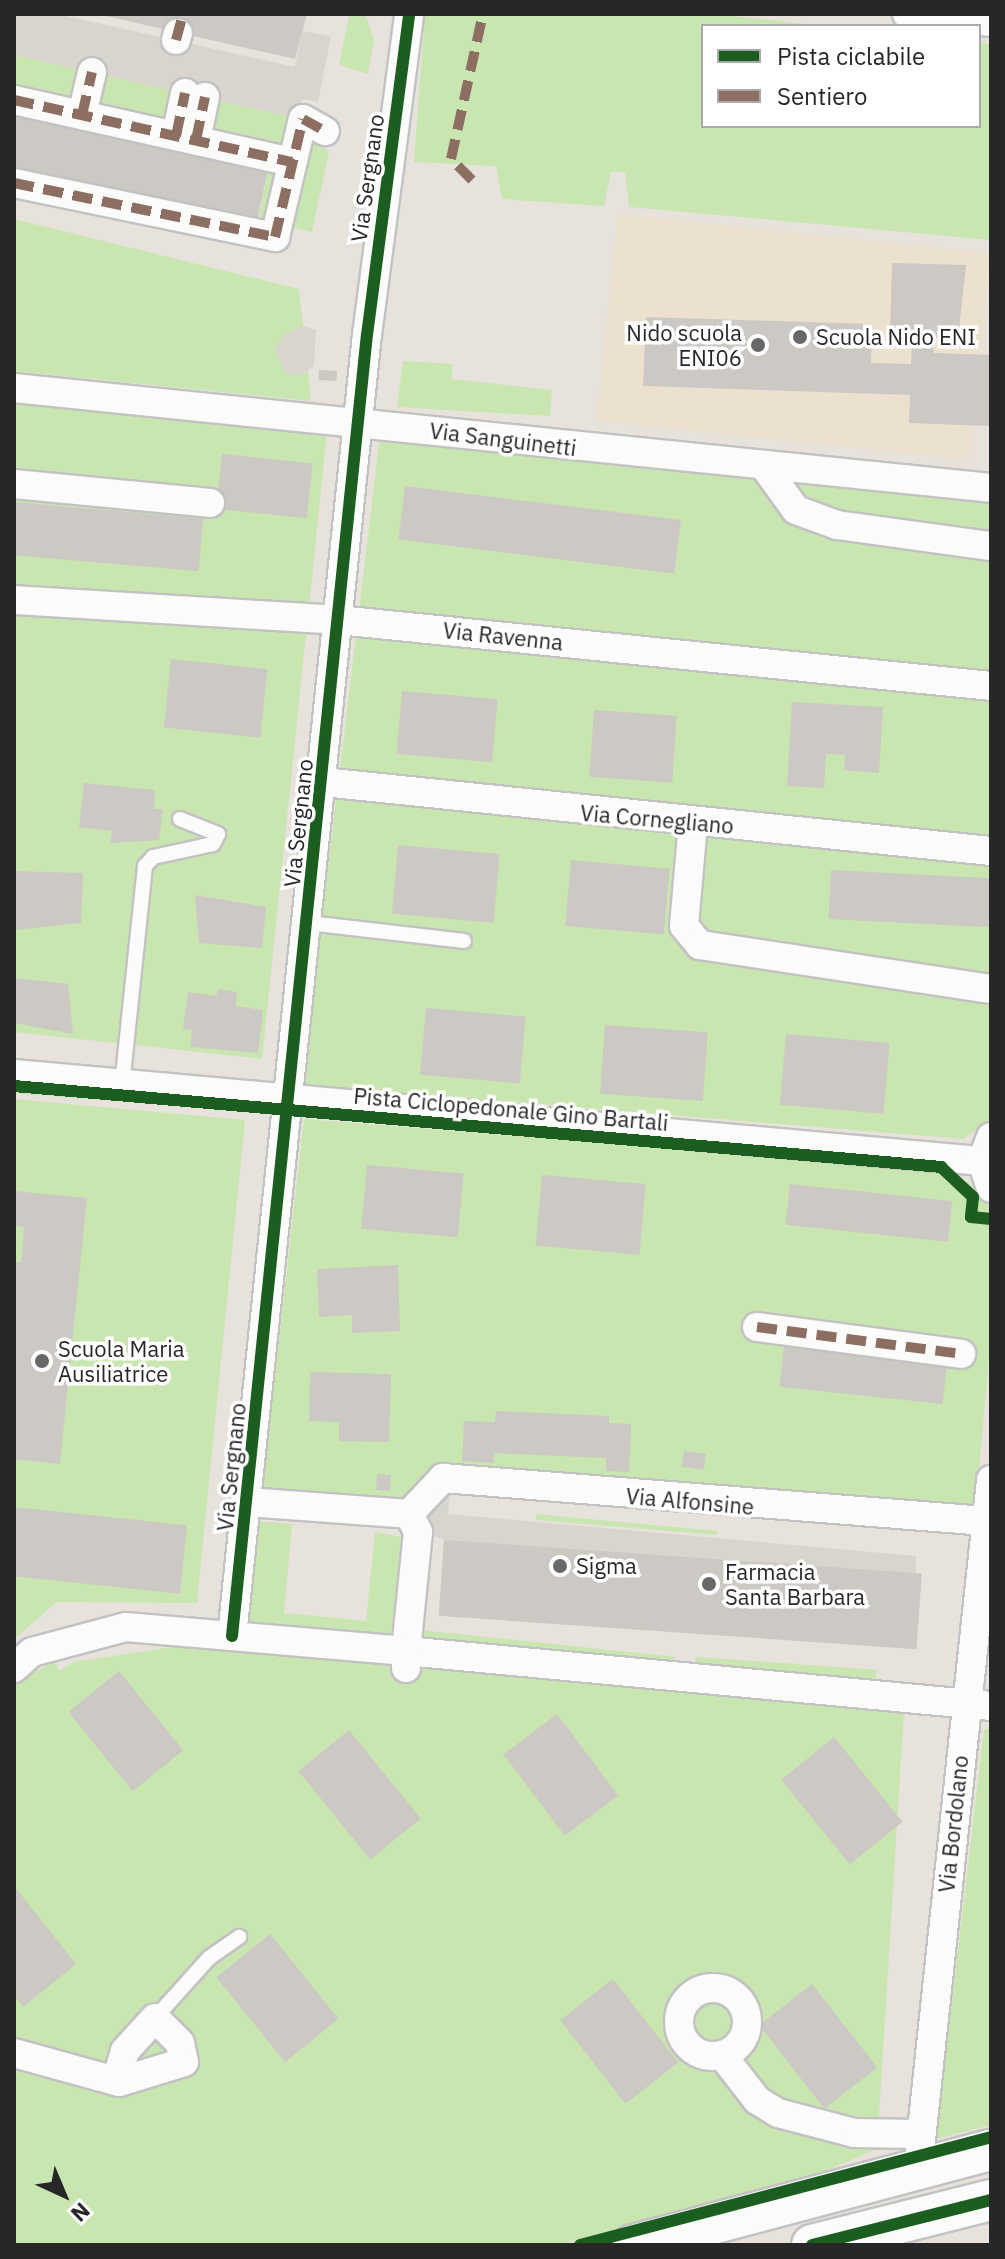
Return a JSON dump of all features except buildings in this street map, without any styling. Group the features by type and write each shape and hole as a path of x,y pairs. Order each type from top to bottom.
{"street":[{"name":"Via Sergnano","path":"232,1636 291,1102 358,423 409,14"},
{"path":"907,14 991,22"},
{"path":"82,115 92,72"},
{"path":"186,138 195,95"},
{"path":"14,100 292,162"},
{"path":"14,183 275,237 303,119 320,120"},
{"name":"Via Sanguinetti","path":"14,388 358,423 767,470 991,488"},
{"path":"767,470 796,510 837,525 991,546"},
{"path":"14,484 210,503"},
{"name":"Via Ravenna","path":"14,600 338,620 991,686"},
{"name":"Via Cornegliano","path":"323,782 693,823 991,851"},
{"path":"693,823 684,926 700,945 991,989"},
{"path":"14,1074 291,1102 986,1149 991,1188"},
{"path":"757,1327 961,1354"},
{"name":"Via Alfonsine","path":"409,1514 443,1478 986,1521"},
{"name":"Via Bordolano","path":"919,2151 979,1705 986,1521 991,1480"},
{"path":"247,1502 409,1514 418,1532 406,1661"},
{"path":"14,1668 32,1652 126,1627 232,1636 406,1661 979,1705"},
{"path":"14,2053 116,2081 184,2062 180,2043 155,2018 125,2051 116,2081"},
{"path":"722,2055 749,2091 778,2113 919,2151 991,2150"},
{"path":"919,2151 929,2214"},
{"path":"633,2245 748,2230 919,2151"},
{"path":"812,2245 991,2200"}],"lane":[{"path":"122,1085 145,866 153,857 213,844 218,834 180,819"},
{"path":"309,923 464,941"},
{"path":"155,2018 209,1958 239,1937"}],"shaded area":[{"path":"14,14 57,14 295,67 302,31 331,36 318,102 302,99 298,118 14,55"},
{"name":"Scuola Nido ENI","path":"618,214 991,253 969,460 596,421"},
{"path":"304,326 316,330 314,366 301,376 285,373 275,349 283,335"},
{"path":"450,1492 448,1514 916,1556 916,1576 444,1540 428,1533 422,1518 430,1496"}],"green space":[{"path":"365,14 374,39 368,74 339,65 349,17"},
{"path":"425,14 713,14 805,24 701,24 701,128 981,128 981,43 991,44 991,240 629,207 625,172 611,172 604,206 502,199 496,166 414,162"},
{"path":"14,55 298,118 329,152 312,232 258,220 268,171 14,114"},
{"path":"14,219 299,289 311,401 14,371"},
{"path":"403,361 452,364 452,379 552,390 550,416 397,407"},
{"path":"14,404 327,433 262,1059 14,1032"},
{"path":"380,436 991,501 991,1119 963,1139 302,1085"},
{"path":"14,1089 247,1111 14,1093"},
{"path":"14,1099 245,1120 197,1603 57,1602 14,1639"},
{"path":"304,1119 940,1170 969,1183 991,1208 991,1338 975,1512 445,1473 413,1505 262,1493"},
{"path":"536,1514 717,1531 717,1535 536,1520"},
{"path":"256,1521 292,1524 284,1613 366,1621 375,1532 402,1537 391,1644 244,1633"},
{"path":"419,1630 675,1657 674,1664 418,1637"},
{"path":"219,1640 904,1711 877,2149 778,2191 556,2245 14,2245 14,1683 55,1661 59,1671 73,1662"},
{"path":"696,1657 877,1670 876,1680 695,1667"},
{"path":"991,1728 991,2125 936,2139 984,1730"}],"marked path":[{"path":"176,40 183,14"},
{"path":"472,180 451,159 483,14"},
{"path":"82,115 92,72"},
{"path":"176,136 185,93"},
{"path":"196,140 205,97"},
{"path":"14,100 292,162"},
{"path":"14,183 275,237 303,119 325,131"},
{"path":"757,1327 961,1354"}],"cycle path":[{"path":"232,1636 367,335 409,14"},
{"name":"Pista Ciclopedonale Gino Bartali","path":"14,1086 941,1167 973,1197 971,1217 991,1219"},
{"path":"580,2245 991,2137"},
{"path":"812,2245 991,2200"}],"place":[{"name":"Scuola Nido ENI","path":"800,337"},
{"name":"Nido scuola ENI06","path":"758,345"},
{"name":"Scuola Maria Ausiliatrice","path":"42,1361"},
{"name":"Sigma","path":"560,1566"},
{"name":"Farmacia Santa Barbara","path":"709,1584"}]}
